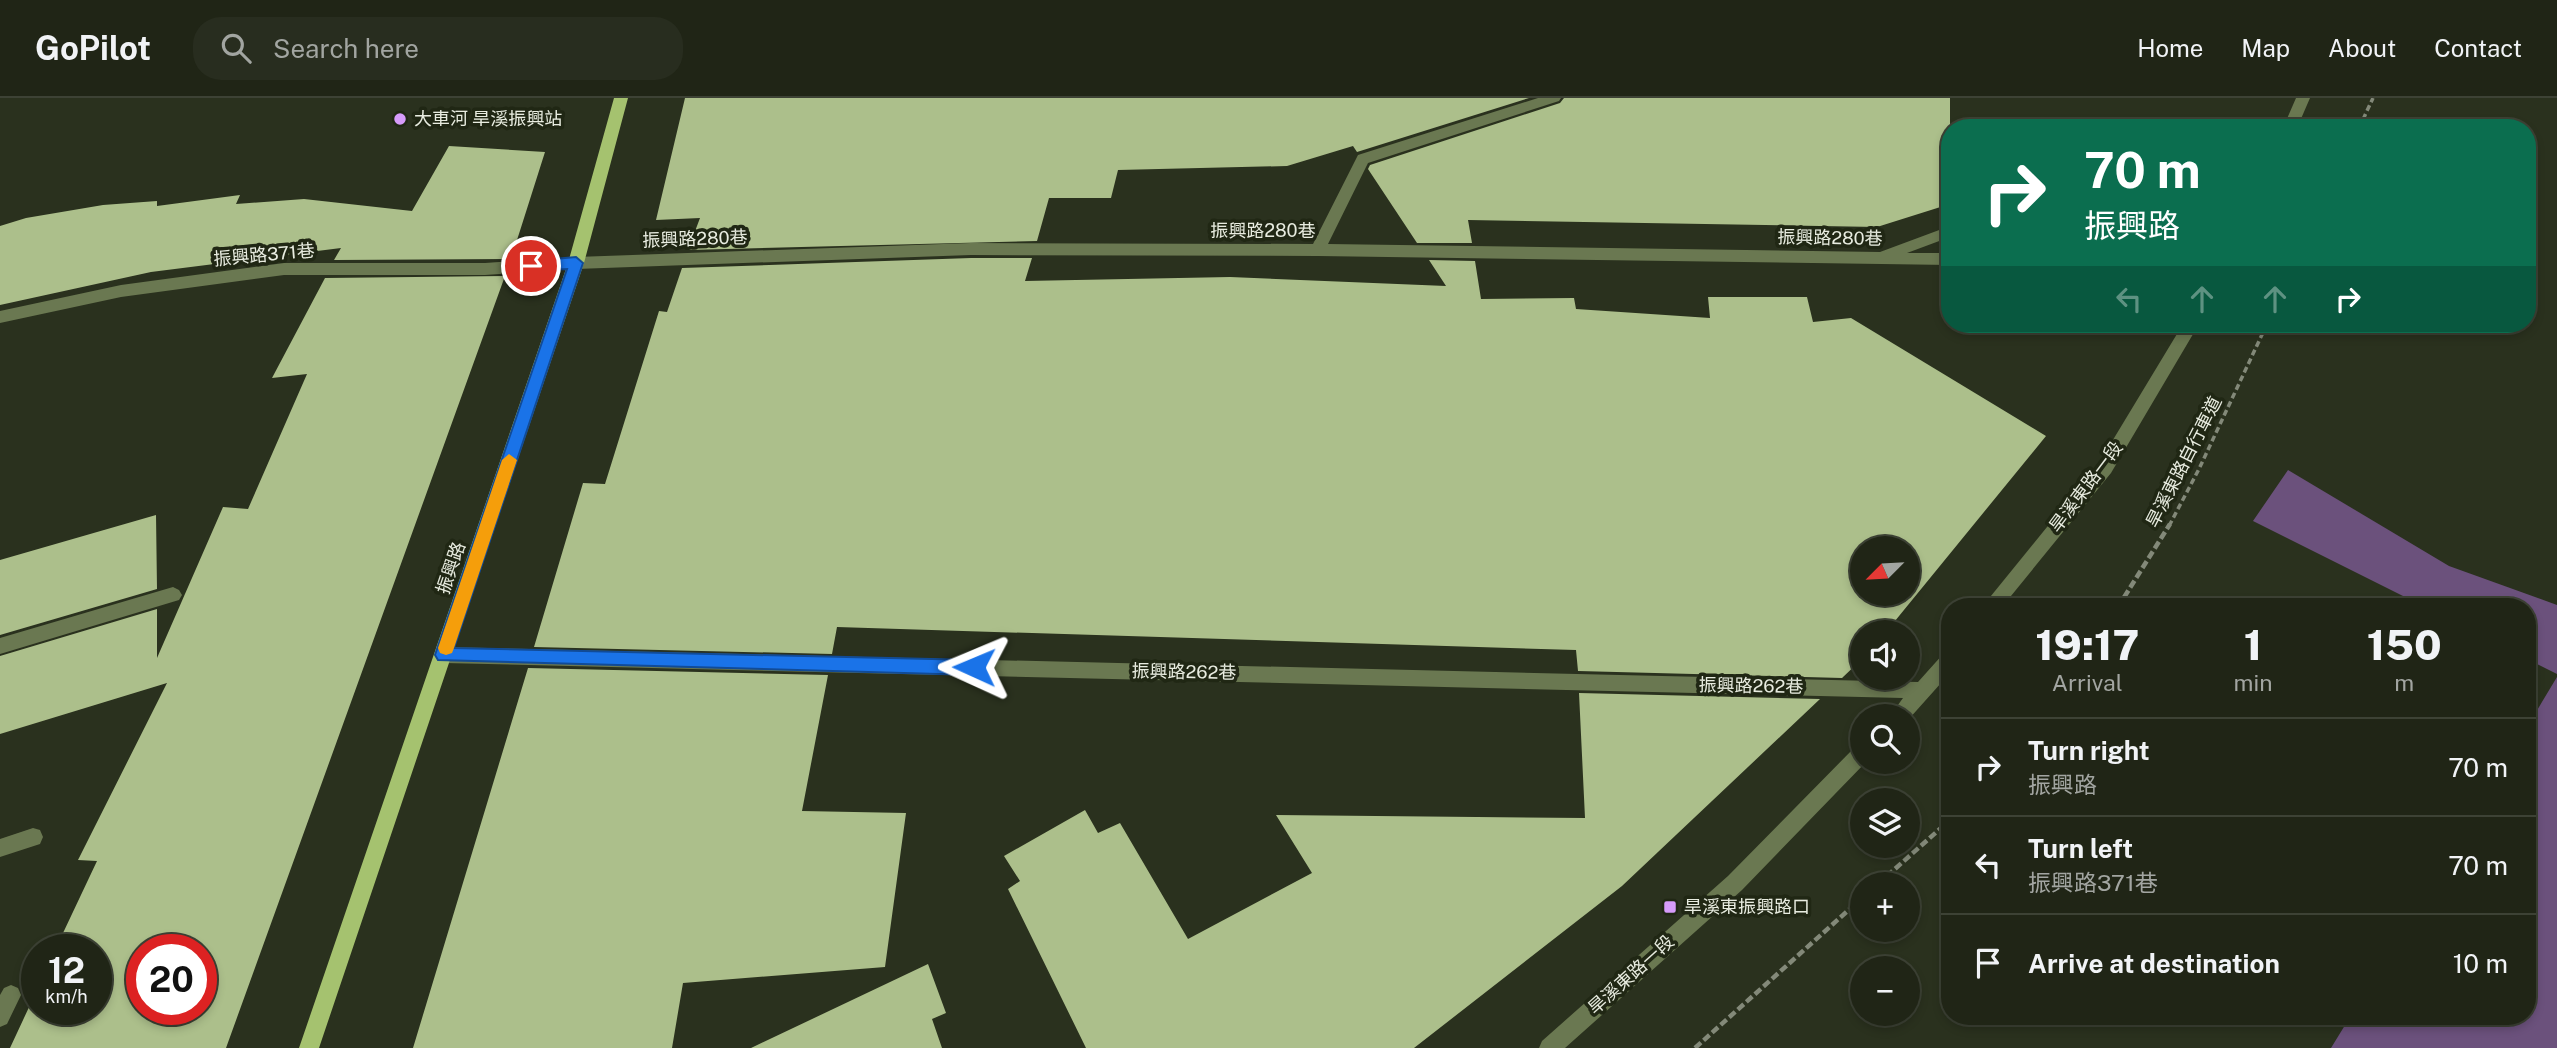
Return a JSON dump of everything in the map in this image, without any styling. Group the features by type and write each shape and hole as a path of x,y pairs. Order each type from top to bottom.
{"main road":[{"name":"振興路","path":"309,1048 576,263 621,98"}],"street":[{"path":"1318,250 1363,159 1554,98"},
{"path":"2294,119 2303,98"},
{"path":"1876,258 1941,235"},
{"name":"振興路280巷","path":"576,263 971,249 1318,250 1941,259"},
{"name":"振興路371巷","path":"0,317 121,291 285,269 485,269 576,263"},
{"name":"旱溪東路一段","path":"1998,598 2105,468 2186,333"},
{"path":"0,646 173,595"},
{"name":"振興路262巷","path":"444,655 1924,690"},
{"path":"1911,704 1941,670"},
{"name":"旱溪東路一段","path":"1549,1048 1735,883 1850,765"},
{"path":"0,848 33,837"},
{"path":"0,1017 11,995"}],"path":[{"path":"2363,119 2373,98"},
{"name":"旱溪東路自行車道","path":"2124,598 2143,572 2194,479 2263,333"},
{"path":"1892,872 1941,828"},
{"path":"1695,1048 1850,909"}],"shaded area":[{"path":"2288,470 2449,566 2557,605 2557,674 2536,664 2536,598 2407,598 2253,521"},
{"path":"2557,677 2557,1048 2331,1048 2345,1025 2536,1025 2536,712"}],"building":[{"path":"685,98 1529,98 1357,152 1353,146 1287,166 1118,170 1111,198 1049,198 1037,241 688,250 700,218 656,220"},
{"path":"1564,98 1950,98 1950,119 1941,119 1941,207 1877,227 1468,220 1472,243 1417,243 1368,169 1370,165 1560,103"},
{"path":"449,146 545,152 511,259 334,260 341,248 151,272 0,305 0,226 26,218 103,205 157,201 157,206 240,195 236,204 304,199 412,211"},
{"path":"1032,258 1025,281 1230,277 1446,286 1429,260 1475,261 1481,299 1574,298 1576,309 1710,318 1708,297 1807,297 1813,322 1851,318 2046,436 1920,590 1920,536 1850,536 1850,606 1907,606 1896,620 1850,620 1850,670 1842,678 1578,671 1576,650 837,627 832,654 534,647 583,483 605,484 659,311 667,312 682,268"},
{"path":"505,276 226,1048 10,1048 21,1024 112,1025 112,934 63,934 97,861 78,860 167,683 0,734 0,656 157,609 157,658 223,507 248,509 307,374 272,378 325,278"},
{"path":"156,515 157,589 0,635 0,560"},
{"path":"528,668 828,675 802,811 906,813 885,967 683,983 672,1048 413,1048"},
{"path":"1579,693 1820,699 1622,886 1414,1048 1086,1048 1008,889 1020,881 1004,856 1085,810 1098,833 1120,823 1188,939 1312,873 1276,815 1585,818"},
{"path":"928,964 946,1013 932,1019 942,1048 751,1048"}],"slow traffic":[{"path":"446,648 509,460"}],"place":[{"name":"大車河 旱溪振興站","path":"400,119"},
{"name":"旱溪東振興路口","path":"1670,907"}],"route":[{"path":"531,266 576,263 444,655 974,667"}]}
